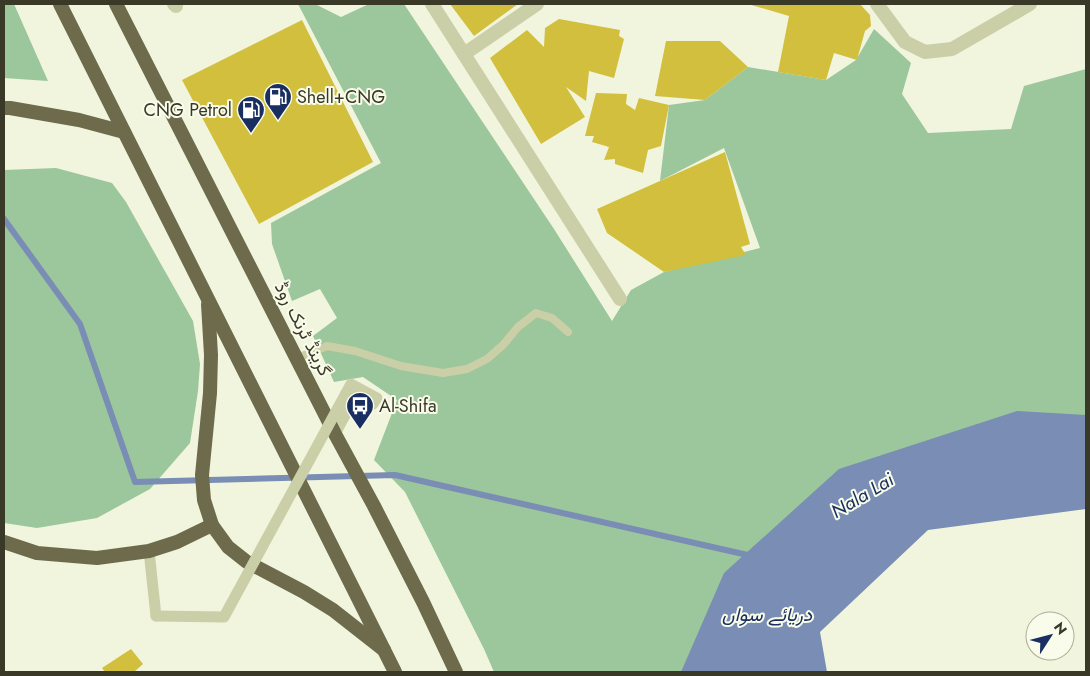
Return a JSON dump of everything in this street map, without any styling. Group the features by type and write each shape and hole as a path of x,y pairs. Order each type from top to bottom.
{"highway":[{"path":"60,4 395,672"},
{"name":"گرینڈ ٹرنک روڈ","path":"116,4 335,434 423,602 456,672"},
{"path":"7,108 79,120 124,132"},
{"path":"208,299 211,355 210,393 202,475 204,500 212,525 228,547 247,562 304,592 333,610 384,650"},
{"path":"4,542 37,553 97,558 149,551 177,542 212,525"}],"street":[{"path":"432,4 620,299"},
{"path":"464,54 537,4"},
{"path":"877,4 905,42 925,52 952,49 1030,4"},
{"path":"149,551 156,616 224,616 351,384 376,398 373,404 356,395 335,434"}],"lane":[{"path":"297,358 327,346 356,351 401,366 443,373 467,368 487,359 503,345 518,327 536,312 552,318 568,332"}],"green space":[{"path":"4,4 14,4 48,81 4,78"},
{"path":"298,4 315,4 341,17 369,4 404,4 554,229 612,321 631,290 664,272 760,248 724,148 660,181 669,105 705,100 748,67 826,80 856,60 874,29 911,63 902,94 928,133 1011,129 1024,86 1086,69 1086,421 718,672 494,672 405,492 374,460 397,400 363,377 334,382 313,336 337,318 320,289 292,301 272,244 271,223 381,163"},
{"path":"56,168 112,183 126,202 193,321 200,364 190,443 150,489 97,518 37,528 4,523 4,170"}],"water":[{"name":"دریائے سواں","path":"1017,411 1086,415 1086,509 928,530 820,632 827,672 681,672 724,573 839,469"}],"building":[{"path":"450,4 518,4 474,36"},
{"path":"748,4 860,4 870,15 871,26 865,31 857,60 834,53 826,80 778,72 789,16"},
{"path":"559,19 620,30 619,36 624,39 614,78 589,71 586,101 566,87 585,117 541,144 490,58 527,30 544,47 545,28"},
{"name":"Shell+CNG","path":"302,20 373,162 259,224 182,80"},
{"path":"666,41 720,41 748,67 705,100 655,96"},
{"path":"596,93 627,94 626,104 635,110 639,98 669,105 661,146 648,150 643,173 615,164 615,159 604,160 609,147 592,142 594,136 585,136"},
{"path":"725,152 750,244 741,247 746,255 664,272 607,233 597,209"},
{"path":"131,649 143,664 134,672 105,672 102,668"}],"waterway":[{"path":"4,219 80,324 135,482 395,475 752,556"}],"place":[{"name":"Shell+CNG","path":"278,121"},
{"name":"CNG Petrol","path":"251,134"},
{"name":"Al-Shifa","path":"360,430"}],"water label":[{"name":"Nala Lai","path":"862,495"}]}
